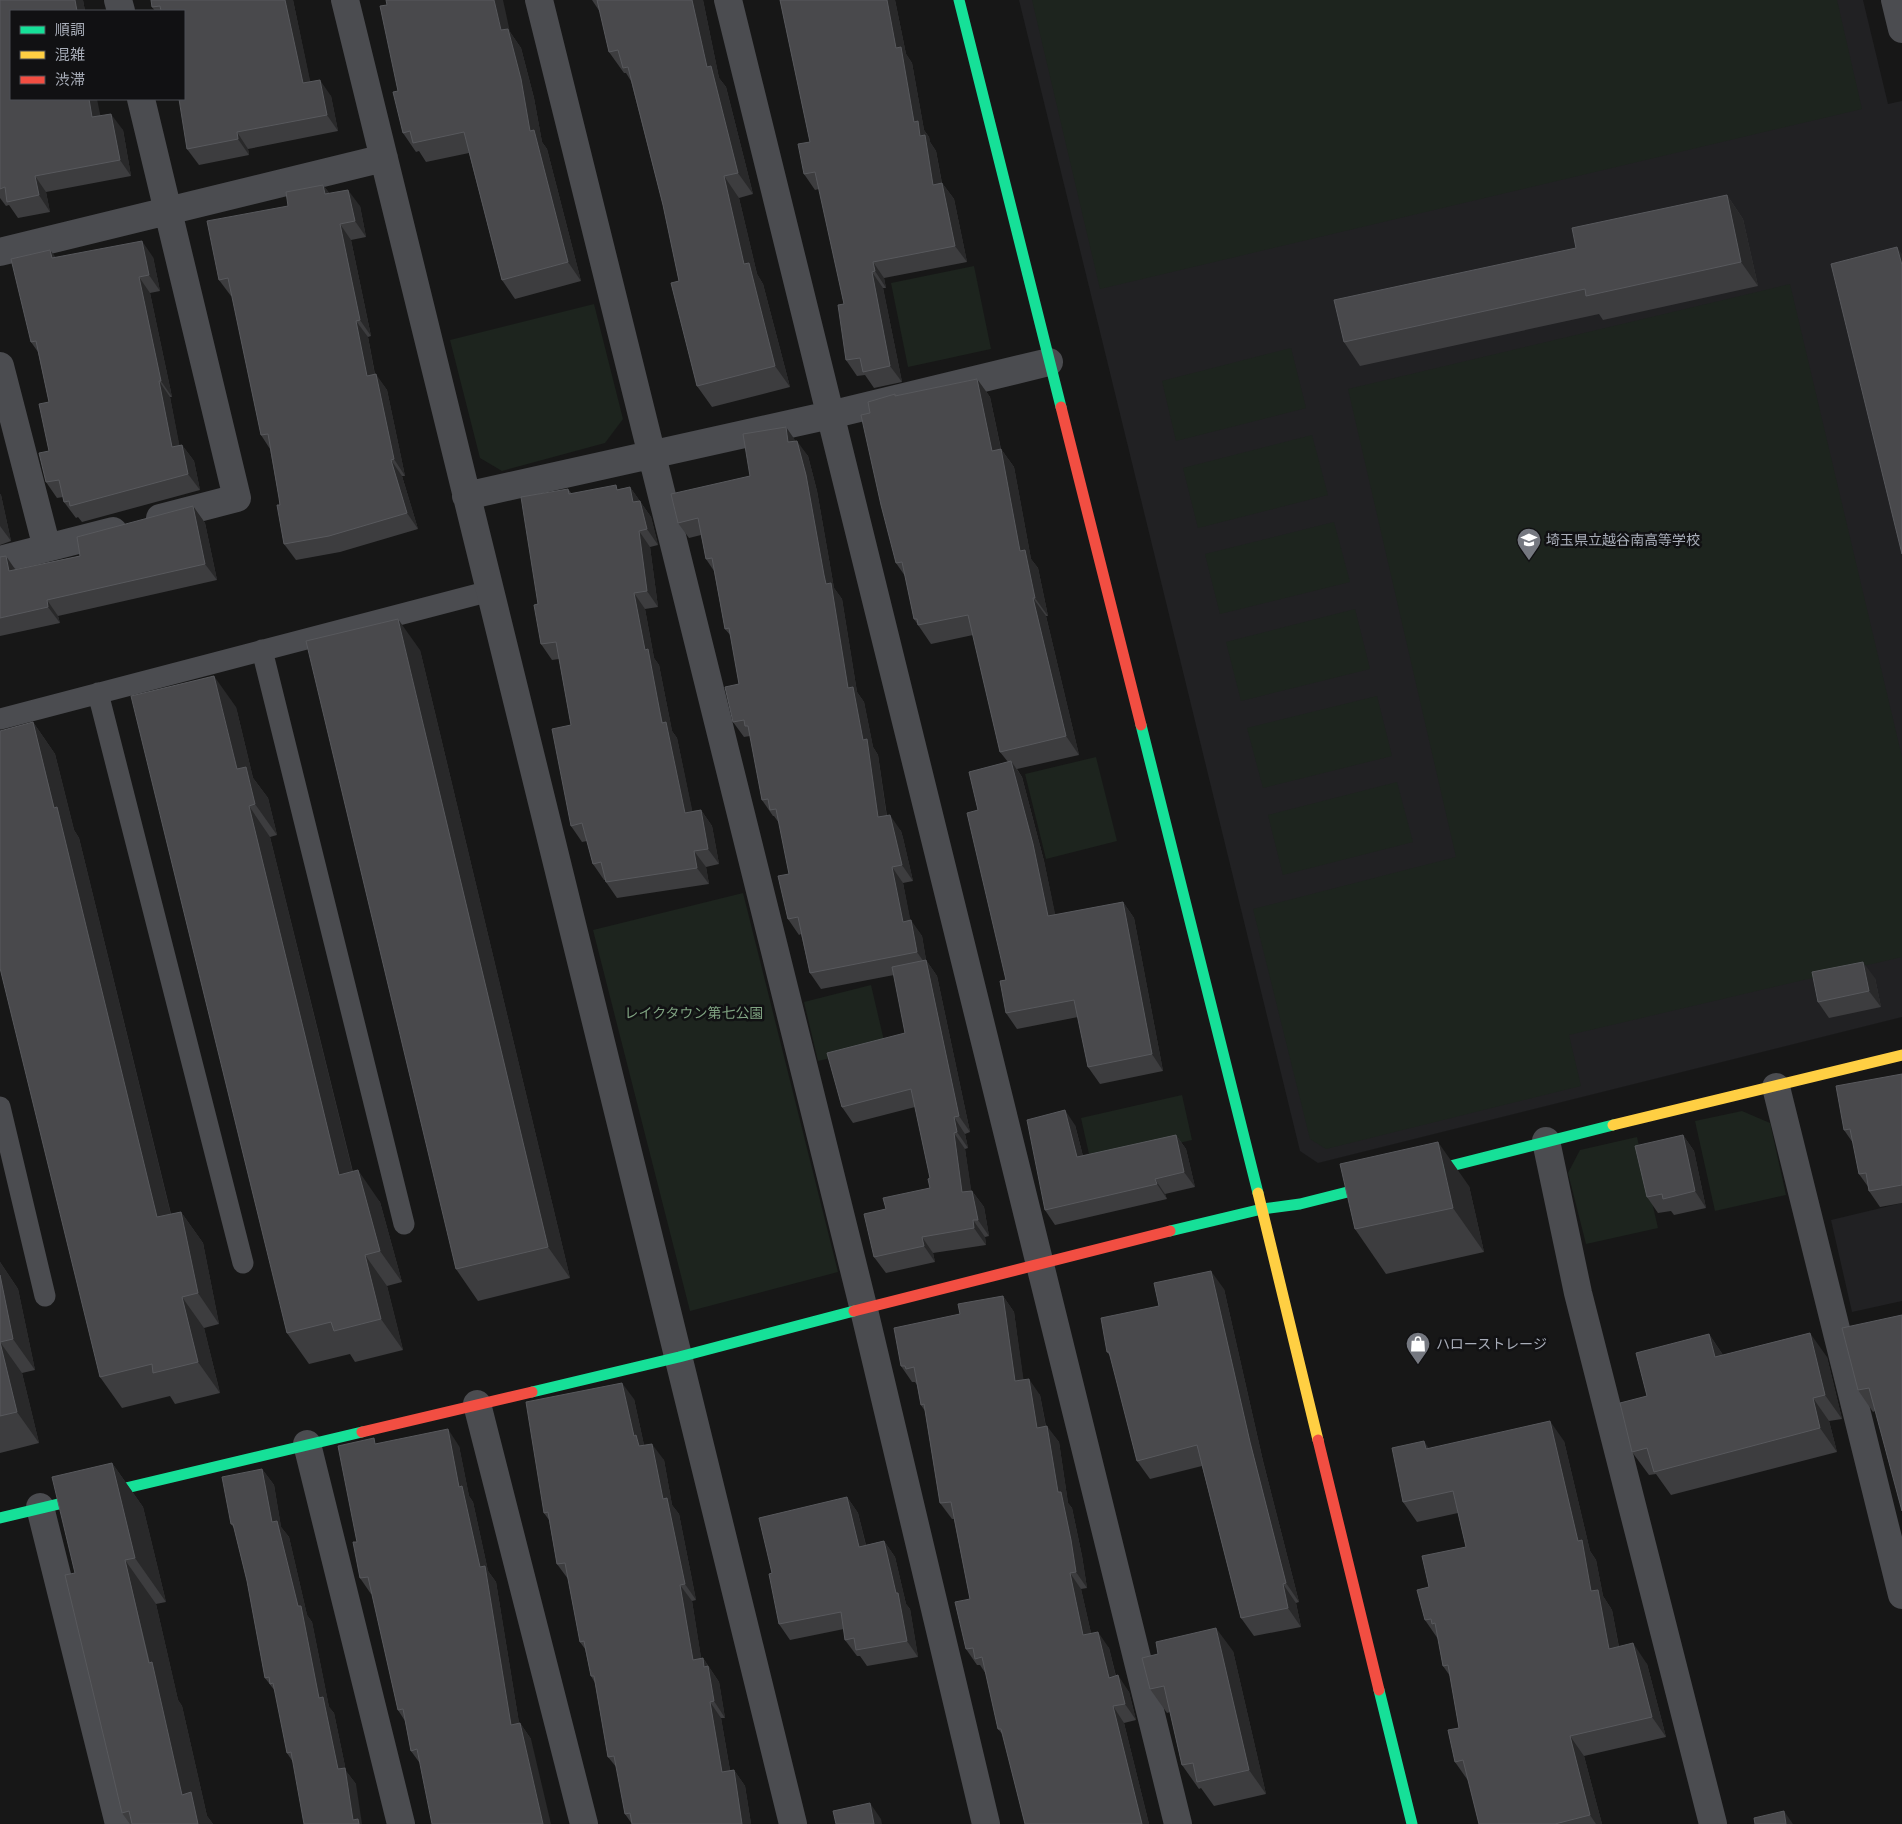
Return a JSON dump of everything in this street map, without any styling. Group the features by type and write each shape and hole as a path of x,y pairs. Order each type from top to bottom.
{"street":[{"path":"345,0 793,1824"},
{"path":"539,0 577,160 652,453 864,1310 986,1824"},
{"path":"728,0 1178,1824"},
{"path":"959,0 1262,1209 1412,1824"},
{"path":"1895,0 1902,29"},
{"path":"0,560 237,498 141,100"},
{"path":"0,252 384,158"},
{"path":"466,496 652,453 830,415 1049,362"},
{"path":"0,366 47,548"},
{"path":"0,1518 679,1357 864,1310 1039,1262 1262,1209 1300,1204 1546,1141 1776,1087 1902,1055"},
{"path":"1776,1087 1902,1595"},
{"path":"1546,1141 1578,1293 1713,1824"},
{"path":"477,1404 584,1824"},
{"path":"308,1444 401,1824"},
{"path":"40,1507 118,1824"}],"lane":[{"path":"0,719 490,591"},
{"path":"262,650 404,1224"},
{"path":"98,693 242,1263"},
{"path":"0,1107 45,1296"}],"shaded area":[{"name":"埼玉県立越谷南高等学校","path":"1019,0 1863,0 1888,104 1902,101 1902,1017 1318,1163 1300,1151"},
{"path":"1902,1203 1902,1301 1852,1312 1831,1220"}],"green space":[{"path":"1032,0 1837,0 1862,109 1100,289"},
{"path":"974,266 991,349 908,367 891,283"},
{"path":"1790,284 1902,757 1902,957 1569,1035 1581,1086 1326,1149 1310,1139 1253,909 1456,857 1348,389"},
{"path":"594,304 623,419 605,443 502,471 480,458 450,340"},
{"path":"1291,348 1306,408 1176,441 1162,381"},
{"path":"1312,435 1328,495 1198,528 1183,468"},
{"path":"1334,522 1350,582 1220,614 1205,554"},
{"path":"1355,609 1370,669 1241,701 1226,642"},
{"path":"1377,696 1392,756 1263,788 1247,728"},
{"path":"1096,757 1117,841 1046,859 1025,774"},
{"path":"1397,782 1413,842 1283,875 1268,815"},
{"name":"レイクタウン第七公園","path":"743,893 838,1272 690,1311 593,930"},
{"path":"871,985 885,1045 818,1061 804,1002"},
{"path":"1182,1095 1192,1140 1091,1163 1081,1118"},
{"path":"1742,1111 1770,1123 1786,1195 1715,1211 1695,1121"},
{"path":"1637,1137 1658,1228 1586,1244 1568,1173 1580,1150"}],"building":[{"path":"0,0 75,0 77,10 10,10 10,100 89,100 92,117 111,114 120,160 35,176 39,195 7,202 5,187 0,189"},
{"path":"151,0 285,0 303,83 320,80 327,115 237,132 238,139 187,149 179,100 185,100 185,10 161,10 160,6 152,7"},
{"path":"386,0 494,0 501,30 508,29 521,79 530,131 534,130 568,262 502,280 464,132 413,143 410,131 403,133 393,92 398,91 380,6 387,5"},
{"path":"597,0 692,0 707,67 711,66 738,173 724,176 744,264 749,263 775,366 697,386 671,283 679,281 663,205 628,67 623,68 618,50 609,52"},
{"path":"780,0 887,0 896,48 901,47 914,122 918,121 920,136 925,135 933,185 942,183 955,246 873,262 875,271 872,272 890,366 863,372 860,358 846,360 838,305 844,304 815,172 804,174 798,144 810,142"},
{"path":"323,185 325,194 348,190 355,221 340,224 360,320 356,321 367,376 376,374 394,459 391,460 407,513 329,536 284,544 277,505 280,505 279,498 268,434 261,435 228,278 219,280 207,221 288,206 286,192"},
{"path":"1727,195 1741,262 1586,296 1585,289 1344,342 1334,300 1576,248 1572,228"},
{"path":"142,241 149,275 139,277 161,381 159,381 172,447 182,445 188,474 70,506 69,501 64,502 59,480 46,482 39,453 49,451 39,404 49,402 36,341 31,342 11,259 50,250 52,258"},
{"path":"1897,247 1902,265 1902,554 1831,264"},
{"path":"977,379 992,451 1001,449 1020,551 1025,550 1035,598 1033,598 1066,736 1000,752 968,615 918,625 917,619 914,619 902,562 896,563 861,415 870,413 868,402 895,394 895,396"},
{"path":"786,427 788,442 797,441 806,475 826,584 831,583 848,688 853,687 863,740 867,739 878,817 890,815 902,865 892,867 903,922 911,920 917,952 810,973 798,917 788,919 778,876 789,874 776,809 770,810 768,799 762,800 748,726 745,726 744,720 733,722 725,687 739,684 729,628 725,629 712,558 706,559 698,518 678,523 671,494 750,476 743,434"},
{"path":"616,485 617,490 630,487 633,502 640,501 647,529 639,531 647,591 634,593 645,650 648,649 662,723 666,722 685,813 701,810 708,849 694,851 697,868 606,882 601,862 593,864 582,823 571,826 552,729 571,725 556,642 541,644 534,605 538,604 521,497 568,489 569,494"},
{"path":"193,506 205,564 47,600 48,607 0,618 0,557 6,556 9,571 80,556 77,537"},
{"path":"398,619 548,1247 456,1269 306,641"},
{"path":"214,676 237,769 246,767 255,804 249,806 339,1175 358,1170 380,1251 365,1255 381,1319 334,1331 331,1322 287,1333 131,696"},
{"path":"33,722 54,808 57,807 157,1217 181,1212 198,1293 182,1297 198,1362 153,1373 152,1364 100,1377 0,968 0,731"},
{"path":"1011,761 1033,844 1048,916 1123,902 1152,1054 1088,1067 1074,1000 1006,1013 1000,981 1006,980 967,813 978,810 969,772"},
{"path":"926,960 959,1116 954,1117 957,1132 954,1133 962,1192 972,1191 978,1220 973,1220 974,1228 922,1237 924,1246 874,1257 864,1214 886,1209 883,1198 930,1188 928,1179 930,1178 911,1089 842,1107 827,1053 905,1033 892,967"},
{"path":"1863,962 1869,991 1818,1002 1812,972"},
{"path":"1902,1074 1902,1185 1869,1191 1866,1173 1859,1174 1850,1129 1844,1130 1836,1086"},
{"path":"1065,1110 1077,1157 1176,1135 1184,1172 1155,1179 1157,1184 1045,1210 1027,1120"},
{"path":"1683,1135 1695,1191 1663,1199 1662,1194 1647,1197 1635,1146"},
{"path":"1438,1142 1453,1208 1355,1229 1340,1164"},
{"path":"1211,1271 1250,1442 1286,1583 1283,1584 1288,1608 1241,1618 1197,1445 1137,1461 1109,1352 1107,1352 1101,1318 1159,1306 1154,1283"},
{"path":"0,1275 13,1339 0,1342"},
{"path":"1003,1296 1015,1381 1029,1379 1037,1428 1047,1426 1058,1492 1061,1492 1071,1540 1076,1572 1070,1573 1083,1635 1098,1632 1109,1678 1118,1675 1125,1704 1113,1706 1142,1824 1025,1824 1001,1729 998,1729 982,1657 975,1659 973,1648 966,1649 955,1602 970,1599 951,1502 940,1503 924,1404 921,1405 914,1367 906,1369 905,1366 901,1366 894,1328 960,1314 958,1304"},
{"path":"1902,1315 1902,1511 1869,1388 1858,1390 1842,1328"},
{"path":"1810,1333 1825,1395 1813,1398 1820,1428 1654,1472 1647,1448 1632,1452 1620,1403 1647,1396 1636,1353 1709,1334 1715,1357"},
{"path":"0,1342 17,1412 0,1416"},
{"path":"622,1383 634,1436 636,1435 639,1446 652,1444 663,1499 667,1498 685,1584 680,1585 693,1660 703,1658 704,1667 708,1666 714,1701 710,1702 722,1772 734,1770 742,1824 632,1824 630,1813 625,1814 614,1756 608,1757 594,1676 591,1676 584,1641 580,1642 565,1563 557,1564 548,1512 544,1513 526,1402"},
{"path":"1550,1421 1578,1541 1582,1540 1591,1591 1598,1590 1609,1649 1633,1643 1652,1717 1570,1736 1590,1815 1555,1824 1479,1824 1463,1760 1455,1762 1448,1730 1459,1728 1448,1665 1443,1666 1435,1623 1432,1624 1431,1619 1425,1620 1417,1590 1429,1587 1422,1556 1466,1547 1453,1491 1403,1502 1392,1448 1424,1441 1426,1449"},
{"path":"448,1429 459,1487 462,1486 480,1567 485,1566 511,1725 520,1723 543,1824 432,1824 417,1749 411,1751 403,1709 398,1710 368,1577 360,1578 353,1542 357,1542 338,1446 374,1438 375,1444"},
{"path":"112,1463 135,1558 125,1560 149,1663 152,1662 182,1795 191,1792 198,1824 132,1824 129,1811 122,1813 65,1575 75,1573 52,1477"},
{"path":"262,1469 272,1522 277,1521 298,1606 301,1606 319,1698 323,1697 338,1769 345,1768 353,1820 358,1819 359,1824 304,1824 291,1752 287,1753 273,1683 270,1684 269,1677 265,1678 247,1581 233,1524 231,1524 222,1477"},
{"path":"847,1497 859,1547 884,1541 896,1593 898,1593 907,1641 856,1650 854,1638 845,1640 841,1612 779,1624 769,1574 772,1573 759,1518"},
{"path":"1216,1628 1249,1770 1197,1782 1193,1763 1182,1765 1164,1686 1150,1689 1142,1658 1158,1654 1156,1642"},
{"path":"870,1803 874,1824 836,1824 833,1811"},
{"path":"1784,1811 1786,1824 1755,1824 1754,1818"}],"traffic: fast":[{"path":"959,0 1061,407"},
{"path":"1141,725 1258,1193"},
{"path":"1170,1231 1262,1209 1300,1204 1613,1125"},
{"path":"532,1392 679,1357 854,1311"},
{"path":"0,1518 362,1432"},
{"path":"1379,1690 1412,1824"}],"traffic: slow":[{"path":"1613,1125 1902,1055"},
{"path":"1258,1193 1318,1440"}],"traffic: jam":[{"path":"1061,407 1141,725"},
{"path":"854,1311 1170,1231"},
{"path":"362,1432 532,1392"},
{"path":"1318,1440 1379,1690"}],"place":[{"name":"埼玉県立越谷南高等学校","path":"1529,561"},
{"name":"ハローストレージ","path":"1418,1365"}]}
